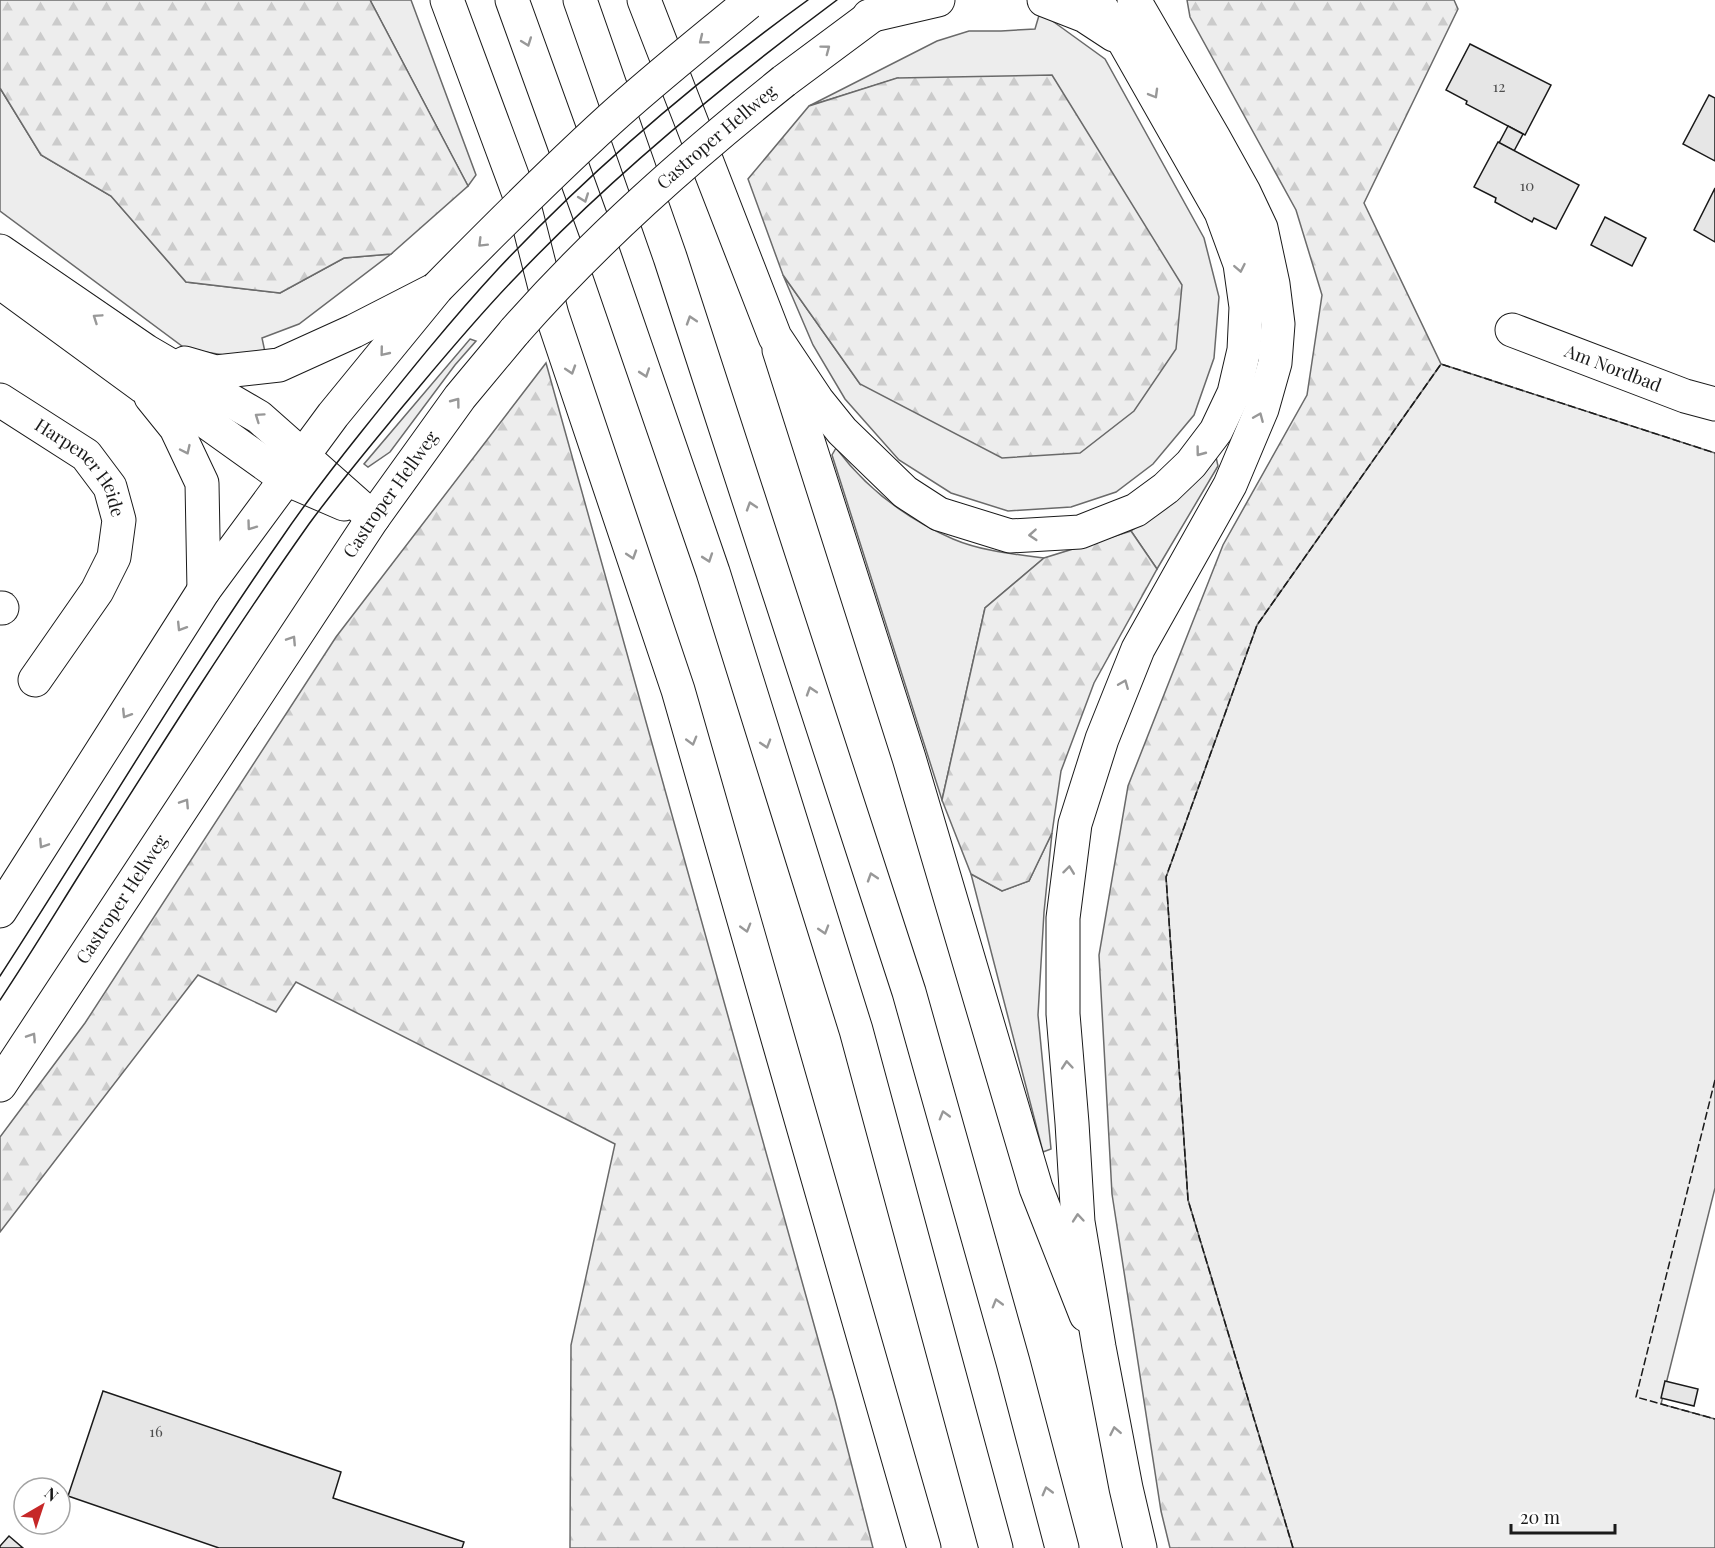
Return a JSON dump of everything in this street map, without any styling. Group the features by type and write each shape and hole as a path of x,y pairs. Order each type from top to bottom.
{"main road":[{"path":"426,0 512,230 552,315"},
{"path":"447,0 526,213 552,315 678,690 924,1548"},
{"path":"512,0 598,238 717,583 856,1030 996,1548"},
{"path":"580,0 670,257 909,992 1013,1362 1062,1548"},
{"path":"644,0 775,337 909,758 1036,1188 1099,1347"},
{"path":"881,8 938,0"},
{"path":"1044,0 1085,16 1125,43"},
{"path":"775,337 817,400 842,431 905,492 939,514 1010,536 1080,532 1136,510 1166,488 1191,464 1215,431 1234,393 1244,350 1246,307 1240,264 1221,212 1125,43 1096,0"},
{"path":"1134,0 1214,138 1261,228 1273,284 1278,324 1275,363 1262,409 1230,484 1138,649 1102,739 1075,824 1063,918 1063,1014 1078,1222 1099,1347 1140,1548"},
{"path":"1152,0 1162,28 1214,138"},
{"path":"0,911 204,590 333,415 436,289 521,203 609,120 679,59 750,2"},
{"name":"Castroper Hellweg","path":"0,1086 373,518 459,397 514,331 576,265 639,205 713,138 881,8"},
{"path":"0,251 146,351 260,417 295,467"},
{"path":"0,282 142,386 295,467 373,518"},
{"path":"146,351 216,372 279,365 354,331 436,289"},
{"name":"Am Nordbad","path":"1512,330 1685,396 1715,405"},
{"path":"142,386 176,428 202,483 204,590"},
{"name":"Harpener Heide","path":"0,400 86,455 110,487 118,519 114,557 97,591 35,680"}],"green space":[{"path":"0,0 370,0 468,186 391,254 344,258 280,293 186,282 111,196 41,155 0,88"},
{"path":"370,0 411,0 476,175 468,186"},
{"path":"1187,0 1454,0 1458,9 1364,203 1441,364 1257,625 1166,877 1188,1200 1293,1548 1170,1548 1161,1511 1112,1194 1099,955 1128,786 1223,545 1307,395 1322,295 1296,210 1190,17"},
{"path":"1040,12 1105,59 1204,238 1219,297 1214,358 1194,415 1153,464 1116,492 1071,507 1008,511 951,493 899,460 845,399 813,345 783,275 860,384 898,78 809,106 937,41 969,31 1035,29"},
{"path":"1052,75 1182,285 1176,349 1134,411 1080,453 1002,458 860,384 783,275 748,179 809,106 897,78"},
{"path":"0,88 41,155 111,196 186,282 280,293 344,258 391,254 299,324 262,338 265,352 224,355 186,349 0,211"},
{"path":"470,339 476,341 455,365 390,452 368,467 364,464"},
{"path":"546,363 835,1400 873,1548 570,1548 571,1345 615,1144 296,982 276,1012 198,975 0,1232 0,1137 85,1023 336,637"},
{"path":"1441,364 1715,453 1715,1188 1661,1404 1715,1419 1715,1548 1293,1548 1188,1200 1166,877 1257,625"},
{"path":"836,448 860,476 888,501 936,531 953,539 997,552 1044,558 985,608 942,800 832,455"},
{"path":"1216,457 1218,466 1157,569 1131,531 1172,503"},
{"path":"1131,531 1157,569 1094,683 1061,771 1052,833 1029,881 1002,891 971,874 942,800 985,608 1044,558"},
{"path":"1052,833 1044,912 1038,1015 1051,1149 1043,1152 971,874 1002,891 1029,881"}],"building":[{"path":"1470,44 1551,85 1525,135 1466,104 1467,101 1446,90"},
{"path":"1709,95 1715,98 1715,161 1683,144"},
{"path":"1508,126 1523,134 1514,151 1499,143"},
{"path":"1498,142 1579,185 1556,229 1534,218 1532,222 1495,202 1496,198 1474,187"},
{"path":"1715,188 1715,242 1694,230"},
{"path":"1605,217 1646,238 1632,266 1591,245"},
{"path":"1665,1381 1698,1389 1694,1406 1661,1398"},
{"path":"103,1391 341,1472 333,1498 464,1542 462,1548 219,1548 72,1497 72,1484"},
{"path":"9,1536 23,1548 0,1548"}],"tram line":[{"path":"0,976 173,701 244,593 320,484 428,349 498,269 608,161 686,94 808,0"},
{"path":"0,1000 165,740 279,567 320,509 459,339 554,238 631,166 712,97 837,0"}],"fence":[{"path":"1293,1548 1188,1200 1166,877 1257,625 1441,364 1715,453"},
{"path":"1715,1080 1636,1397 1715,1419"}]}
